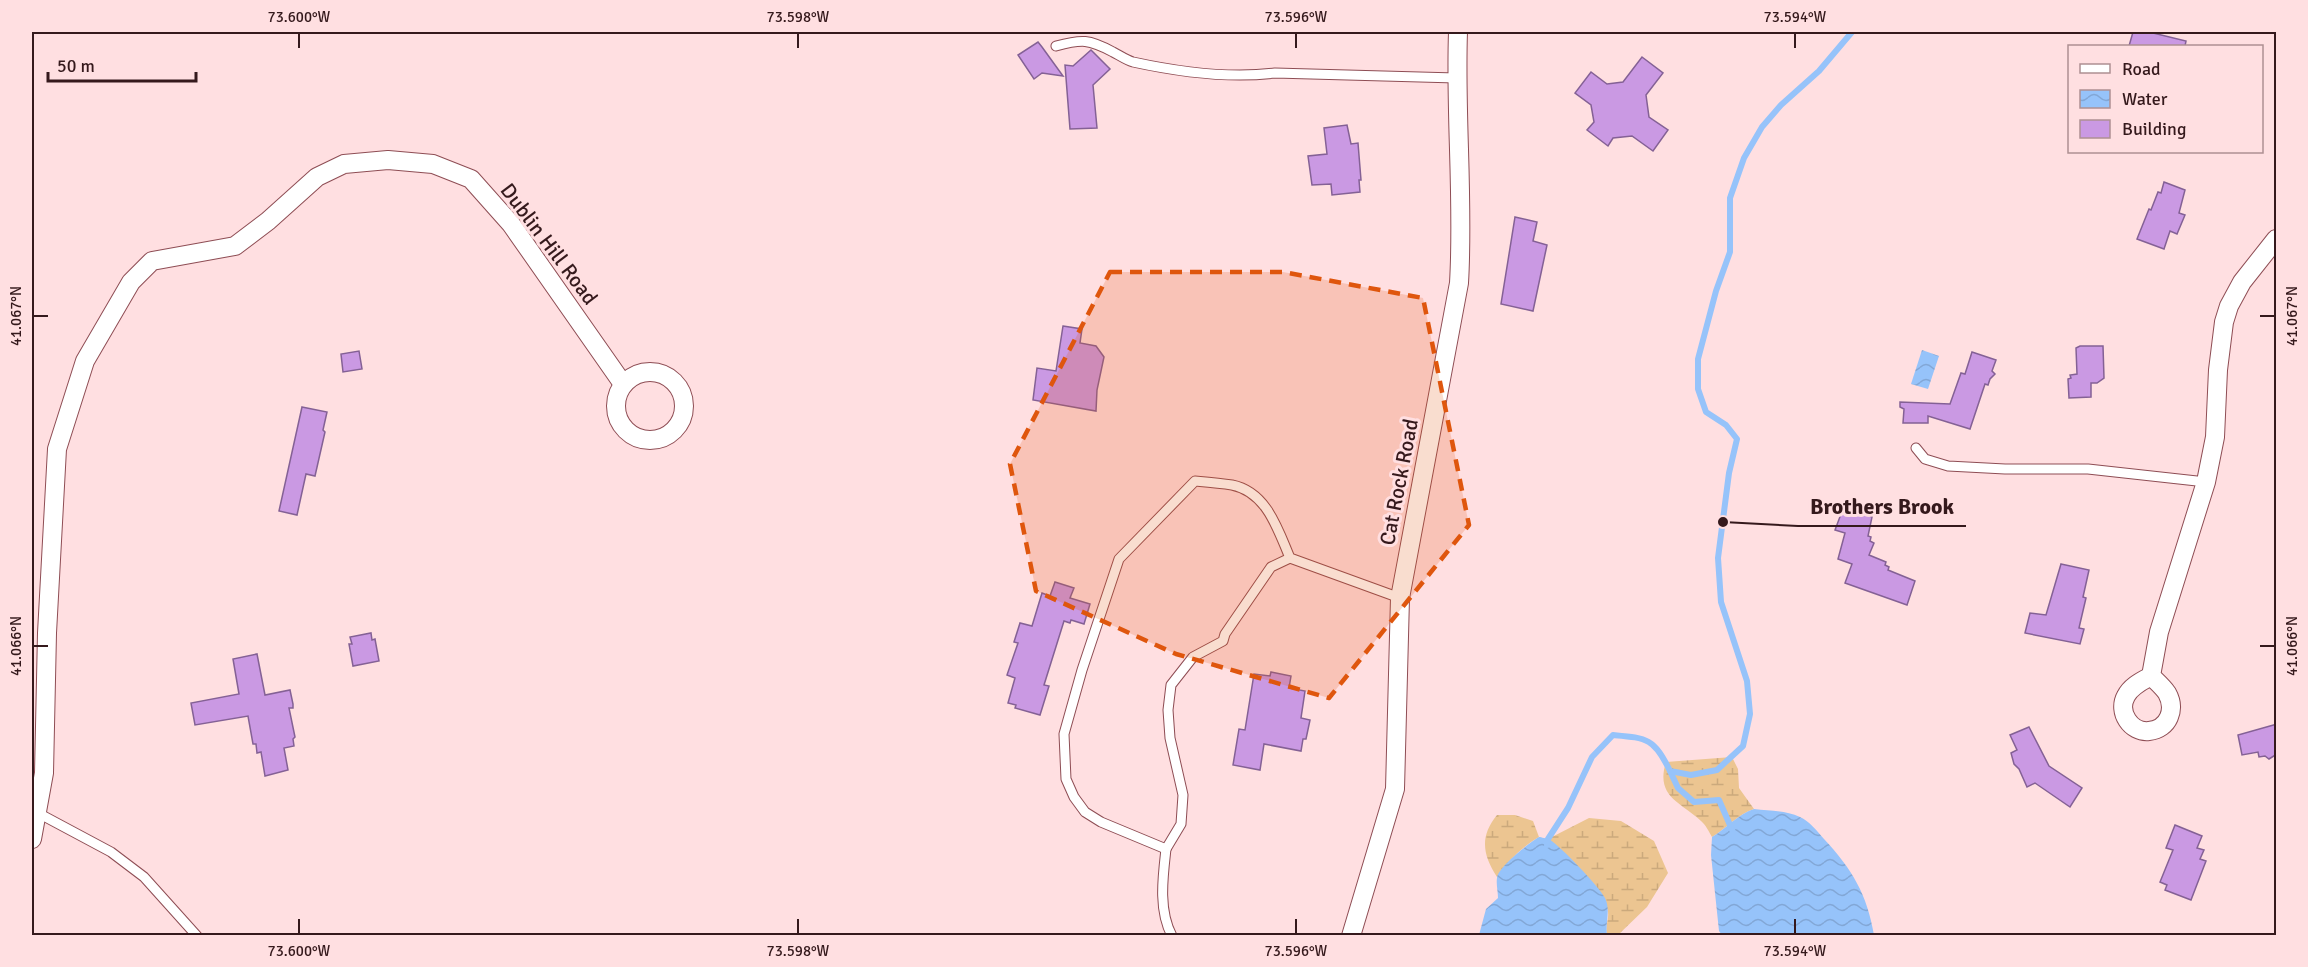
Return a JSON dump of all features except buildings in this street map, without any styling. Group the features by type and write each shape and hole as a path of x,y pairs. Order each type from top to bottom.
{"street":[{"name":"Cat Rock Road","path":"1351,936 1395,789 1400,598 1459,284 1462,237 1456,78 1458,32"},
{"name":"Dublin Hill Road","path":"32,839 44,773 47,633 57,449 85,361 131,282 152,261 235,246 268,221 316,177 344,164 388,160 433,164 471,179 511,224 623,384"},
{"path":"2151,676 2159,632 2206,482 2215,437 2218,370 2224,322 2229,306 2242,282 2277,239"}],"lane":[{"path":"1056,46 1079,40 1094,42 1130,61 1209,75 1256,76 1275,73 1456,78"},
{"path":"1916,448 1925,459 1948,466 2088,469 2206,482"},
{"path":"1166,849 1101,822 1085,812 1074,797 1066,779 1064,753 1067,722 1119,559 1195,481 1234,485 1253,494 1267,508 1290,558 1400,598"},
{"path":"1172,936 1166,921 1163,896 1166,849 1181,824 1183,795 1170,738 1168,710 1171,685 1192,657 1223,641 1271,567 1290,558"},
{"path":"38,813 111,852 144,876 197,936"}],"highlighted area":[{"path":"1110,272 1283,272 1423,298 1469,525 1329,698 1176,654 1036,591 1010,464"}],"green space":[{"path":"1732,757 1738,769 1739,788 1754,809 1743,814 1712,837 1703,823 1672,798 1667,791 1664,783 1666,762"},
{"path":"1497,815 1515,815 1533,821 1539,837 1516,855 1497,877 1488,861 1485,845 1488,830"},
{"path":"1589,818 1621,821 1654,841 1668,873 1647,907 1618,935 1607,935 1608,912 1600,893 1548,839"}],"water":[{"path":"1922,350 1939,356 1928,389 1911,384"},
{"path":"1754,809 1783,812 1800,817 1816,830 1843,861 1857,883 1867,907 1874,935 1722,935 1719,931 1711,855 1712,837 1743,814"},
{"path":"1539,837 1549,839 1554,843 1601,892 1608,907 1607,935 1479,935 1486,909 1498,898 1499,873 1528,844"}],"waterway":[{"path":"1547,845 1548,839 1568,808 1592,757 1613,735 1634,737 1648,742 1659,752 1670,771 1691,775 1717,770 1743,746 1750,714 1747,681 1721,602 1718,558 1729,473 1737,439 1726,425 1706,412 1698,389 1698,359 1716,291 1730,252 1730,198 1744,158 1762,127 1781,105 1819,71 1852,32"},
{"path":"1670,771 1678,788 1694,802 1719,800 1733,832"}],"place":[{"name":"Brothers Brook","path":"1723,522"}]}
